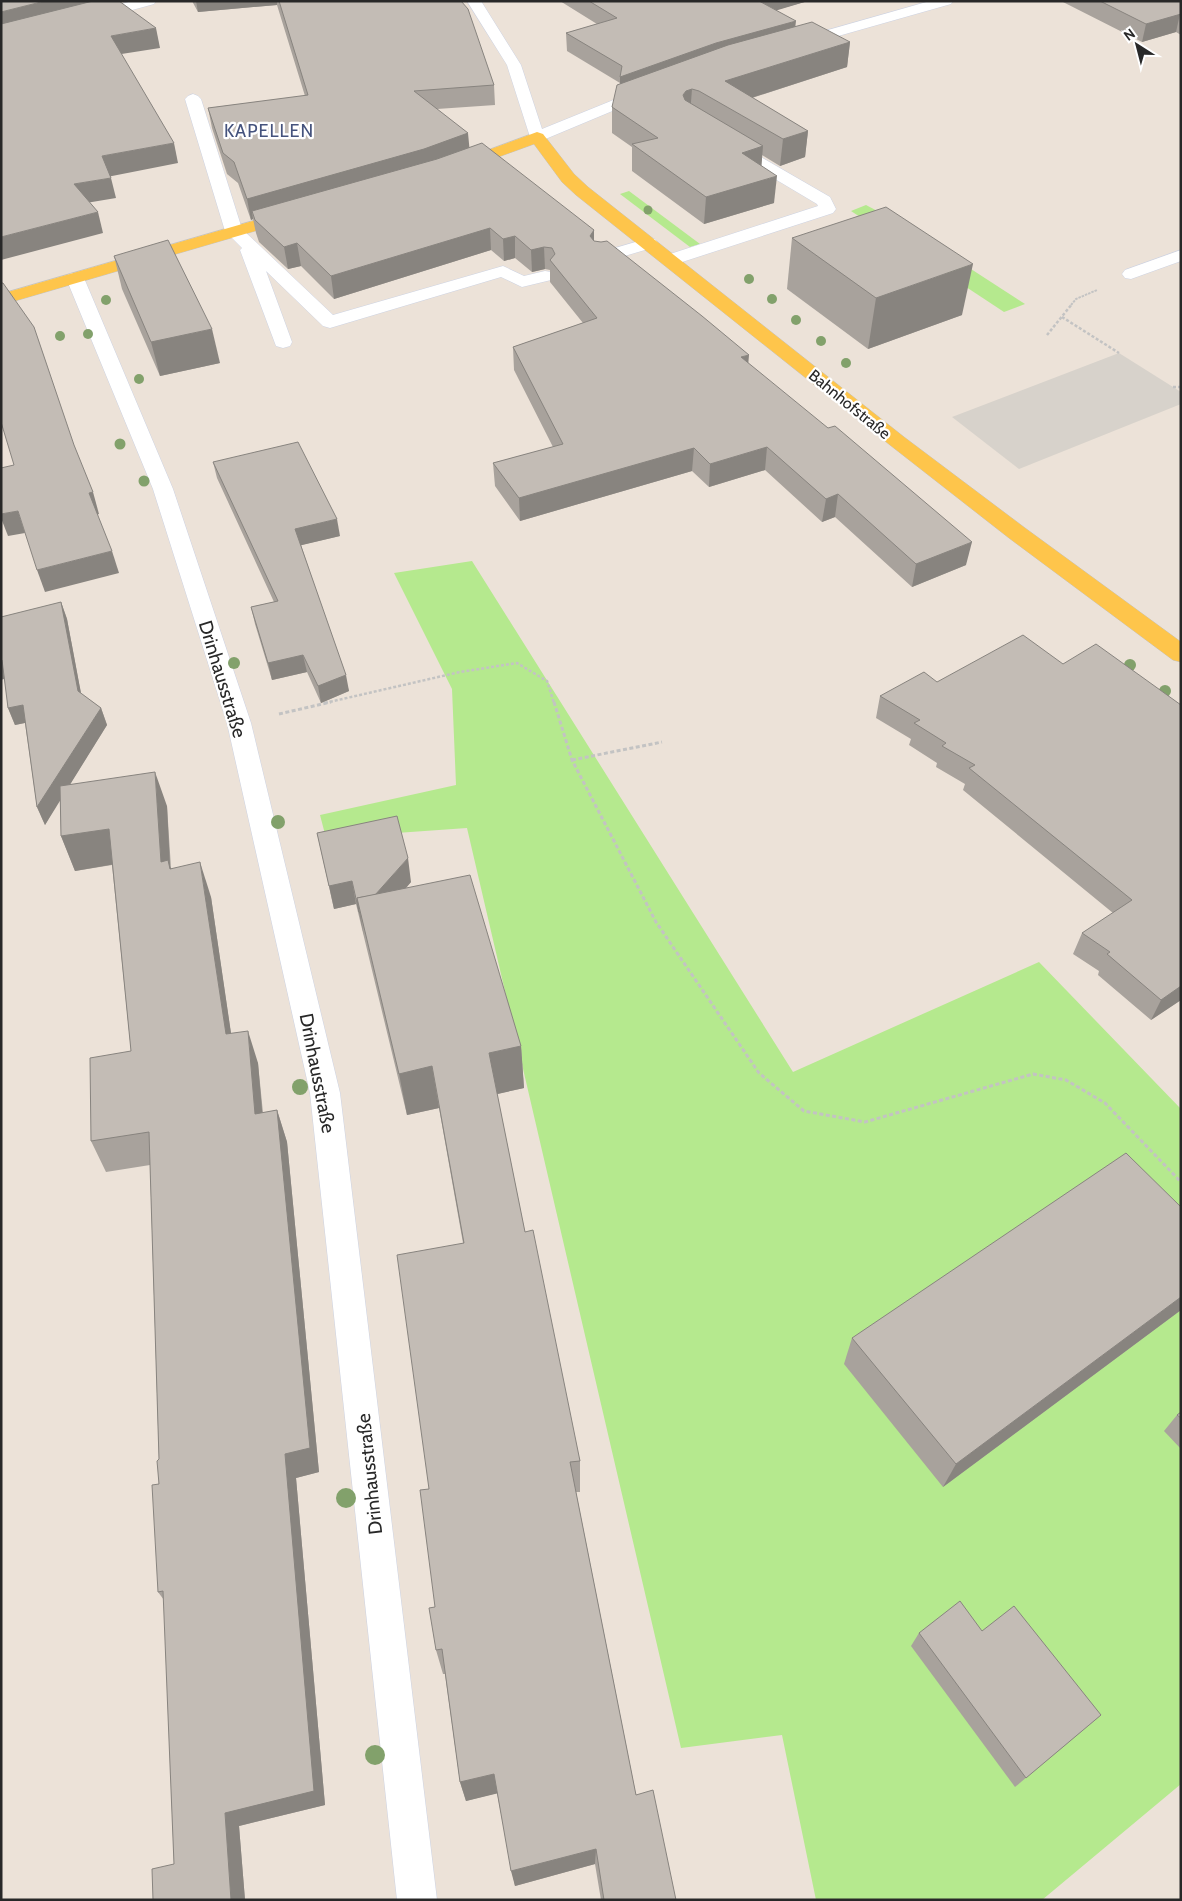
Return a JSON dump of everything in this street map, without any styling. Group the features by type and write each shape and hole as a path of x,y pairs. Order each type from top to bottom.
{"main road":[{"path":"440,172 537,137"},
{"name":"Bahnhofstraße","path":"537,137 568,178 582,192 649,243 896,441 1016,533 1181,654"},
{"path":"1,300 309,210"}],"street":[{"path":"474,1 514,65 537,137 659,87"},
{"path":"784,47 946,1"},
{"path":"75,21 149,2"},
{"path":"193,99 234,232 330,322 503,271 522,282 545,276"},
{"path":"670,260 827,209 824,201 716,137"},
{"path":"601,258 649,243"},
{"path":"247,245 283,342"},
{"path":"1131,274 1181,255"},
{"name":"Drinhausstraße","path":"75,278 163,490 239,724 326,1093 417,1900"}],"path":[{"path":"1048,335 1076,299 1131,274"},
{"path":"1062,318 1119,354"},
{"path":"1173,388 1181,387"},
{"path":"239,724 460,672 517,663 547,681 572,760 656,922 759,1073 804,1110 865,1122 1033,1074 1066,1080 1105,1103 1181,1182"},
{"path":"572,760 662,742"}],"green space":[{"path":"629,191 700,244 690,247 620,194"},
{"path":"866,205 900,223 1025,304 1004,312 851,211"},
{"path":"472,561 793,1072 1039,962 1181,1109 1181,1784 1042,1900 816,1900 782,1735 681,1748 467,828 326,838 320,815 456,785 452,689 394,573"}],"shaded area":[{"path":"1119,353 1181,392 1181,404 1019,469 952,417"}],"building":[{"path":"1,1 45,1 1,12"},
{"path":"93,1 119,1 156,28 111,36 174,143 102,156 111,178 74,184 98,212 1,237 1,24"},
{"path":"279,1 461,1 468,9 494,85 414,91 468,133 424,149 247,199 234,162 223,153 208,108 308,95"},
{"path":"589,1 759,1 796,21 716,43 620,77 622,66 566,33 617,18"},
{"path":"1100,1 1181,1 1181,14 1146,24"},
{"path":"812,22 850,42 725,81 808,131 783,139 699,91 692,89 686,91 683,95 685,100 763,146 742,153 777,176 706,197 632,144 658,138 612,107 617,85 728,45"},
{"path":"482,143 594,230 590,236 594,241 607,241 702,316 749,355 741,357 828,428 835,426 972,542 916,564 838,494 826,499 767,447 710,464 694,448 519,498 493,463 563,444 513,347 597,318 550,260 555,254 552,248 544,247 531,250 515,236 503,239 490,228 331,276 297,243 284,247 255,220 252,211 437,159"},
{"path":"886,207 973,264 876,298 792,238"},
{"path":"168,240 212,329 151,342 114,256"},
{"path":"1,283 3,283 34,327 74,445 93,492 89,493 112,551 37,570 18,511 1,514 1,468 14,465 1,422"},
{"path":"298,442 337,519 295,529 346,675 318,686 303,655 268,663 251,607 278,601 213,462"},
{"path":"61,602 78,691 101,708 37,807 23,705 8,708 1,660 1,617"},
{"path":"1023,635 1063,664 1096,644 1181,705 1181,986 1161,1000 1107,954 1110,952 1082,933 1132,900 969,768 975,765 942,746 946,743 914,723 920,720 880,696 924,672 937,682"},
{"path":"155,772 161,862 168,860 170,869 200,862 226,1034 248,1031 255,1114 277,1110 310,1448 285,1454 314,1791 225,1813 231,1900 153,1900 152,1869 174,1864 163,1591 158,1592 152,1485 159,1484 157,1461 159,1459 149,1132 91,1141 90,1058 131,1051 109,829 61,836 60,786"},
{"path":"397,816 408,858 375,895 357,898 359,912 352,881 329,886 317,833"},
{"path":"470,875 521,1046 489,1053 525,1232 533,1230 580,1461 570,1462 636,1795 653,1790 676,1900 604,1900 596,1849 511,1871 494,1774 460,1782 442,1649 436,1650 429,1608 435,1607 420,1490 429,1489 397,1255 464,1243 432,1066 399,1074 357,898"},
{"path":"1126,1153 1181,1207 1181,1297 956,1464 852,1338"},
{"path":"960,1601 982,1631 1014,1606 1101,1715 1026,1778 919,1633"}],"district":[{"name":"KAPELLEN","path":"269,131"}]}
